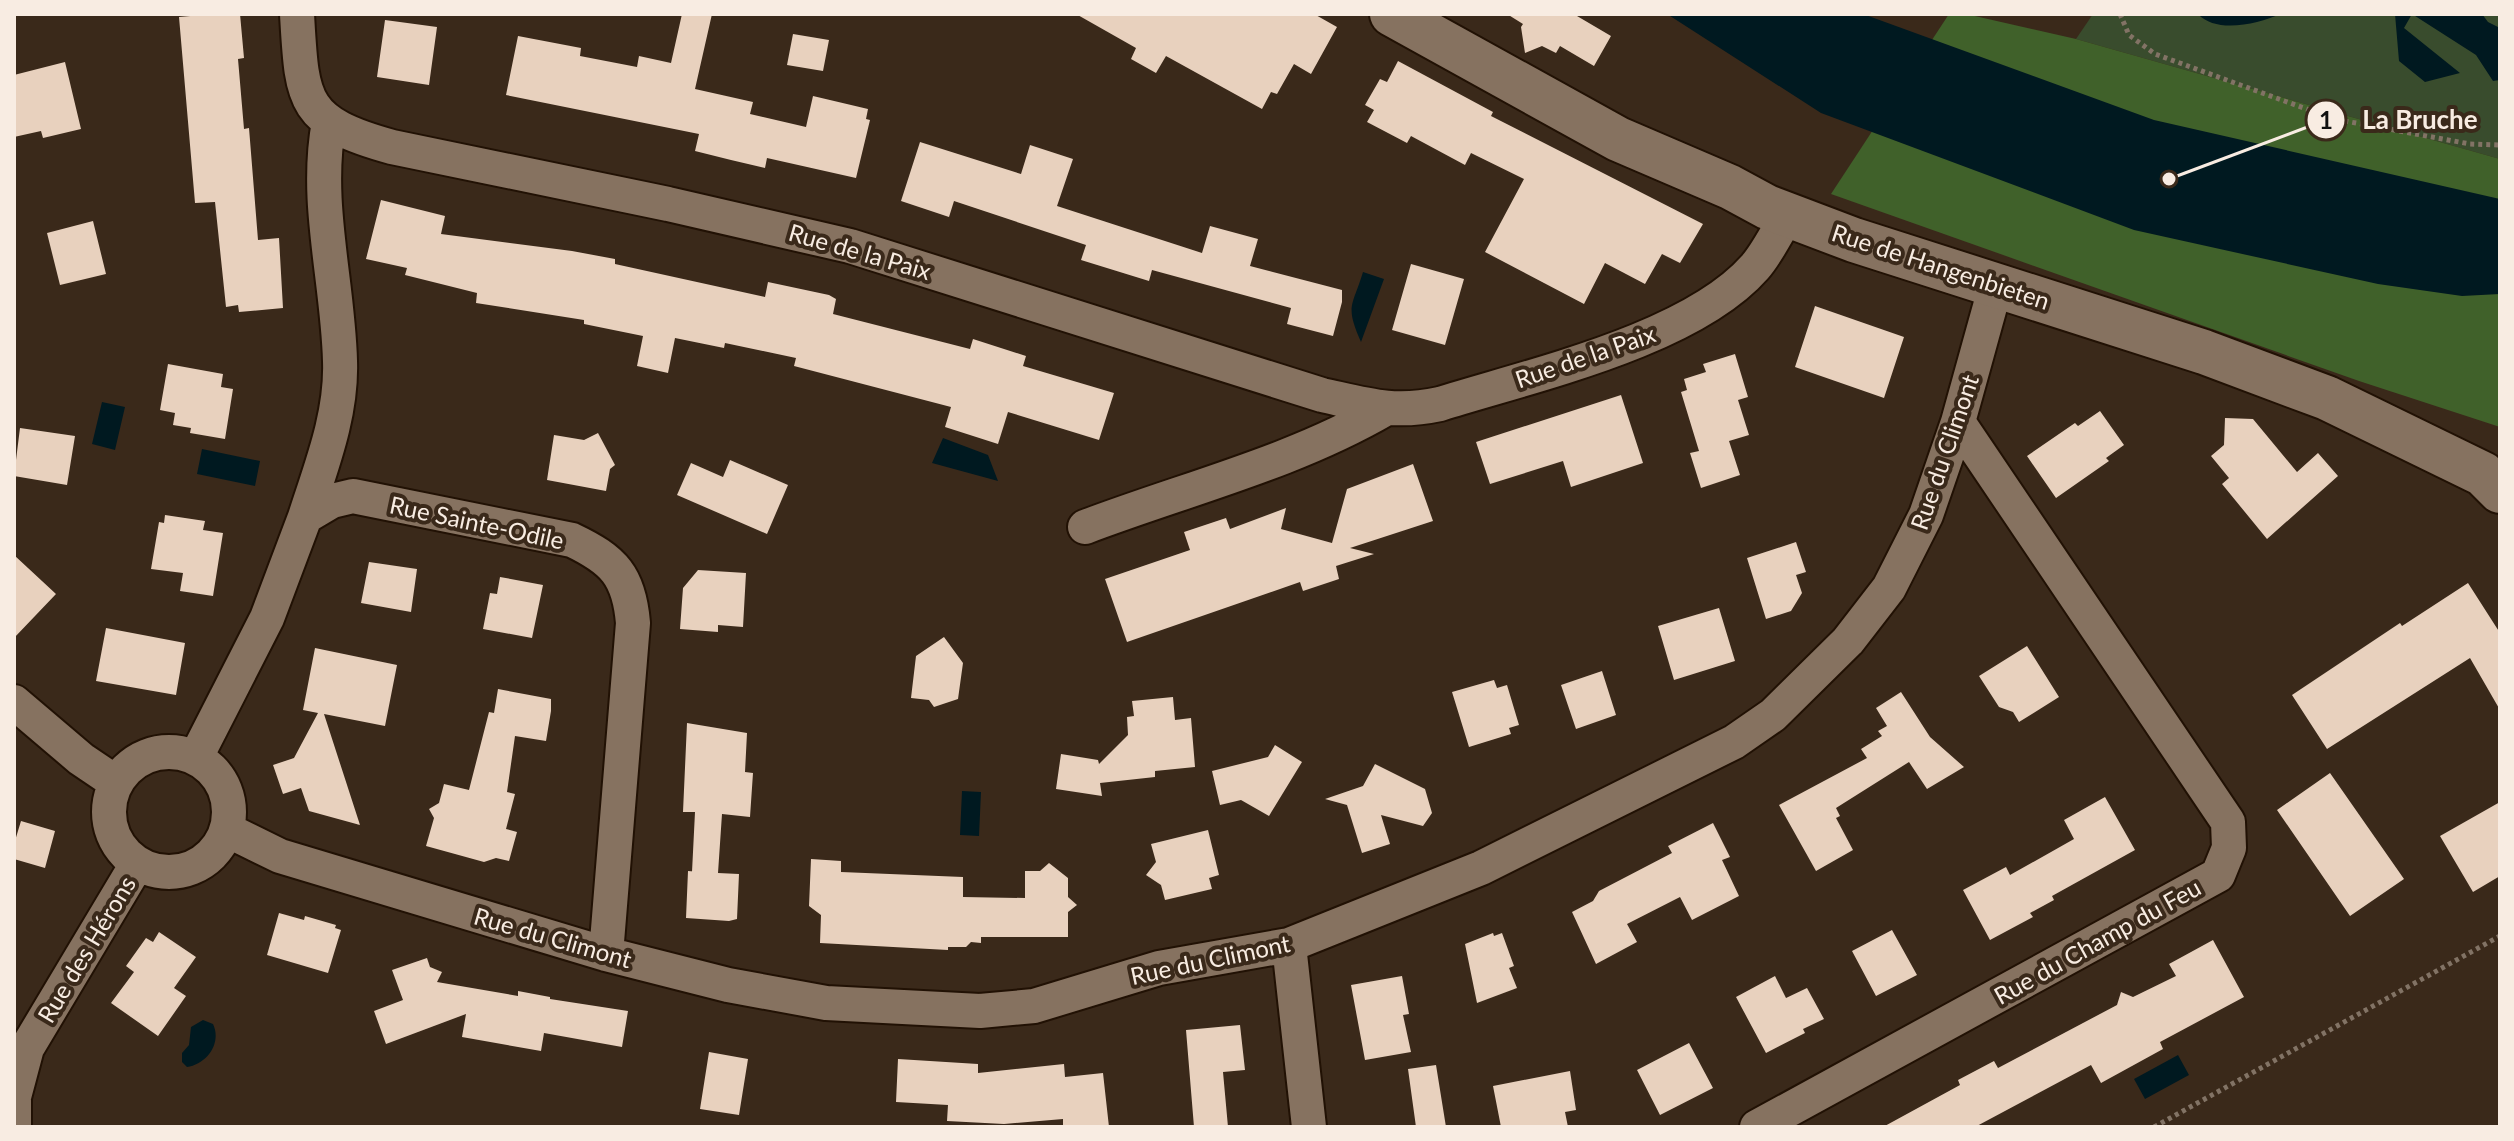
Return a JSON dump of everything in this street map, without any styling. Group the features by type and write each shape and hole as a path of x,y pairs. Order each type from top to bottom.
{"street":[{"name":"Rue de la Paix","path":"297,14 303,88 313,106 329,122 353,136 850,246 1306,390 1385,409 1412,410 1440,404 1630,345 1670,326 1730,291 1757,266 1788,215"},
{"name":"Rue de Hangenbieten","path":"1392,14 1618,139 1788,215 1854,240 2204,352 2327,398 2483,474 2500,491"},
{"path":"196,757 267,618 305,517 339,401 340,361 323,156 329,122"},
{"name":"Rue du Climont","path":"227,830 280,856 606,954 728,985 826,1003 980,1011 1034,1006 1159,968 1289,945 1481,868 1734,742 1773,715 1848,641 1889,588 1926,515 1958,422 1996,285"},
{"name":"Rue de la Paix","path":"1085,527 1308,449 1346,432 1385,409"},
{"name":"Rue du Champ du Feu","path":"1757,1127 2218,875 2229,848 2228,822 1958,422"},
{"name":"Rue Sainte-Odile","path":"305,517 332,501 353,496 572,540 600,553 618,573 630,593 633,623 606,954"},
{"path":"14,702 81,759 115,782"},
{"path":"169,751 196,757 214,771 228,797 227,830 212,855 192,868 166,873 137,864 118,846 108,807 115,782 132,763 169,751"},
{"name":"Rue des Hérons","path":"14,1127 14,1097 27,1048 137,864"},
{"path":"1289,945 1309,1127"}],"path":[{"path":"2120,14 2129,35 2155,54 2334,119 2470,144 2500,145"},
{"path":"2154,1127 2500,936"}],"green space":[{"path":"1949,14 1966,14 2076,39 2500,159 2500,427 2359,381 1831,194"},
{"path":"2093,14 2500,14 2500,159 2076,39"}],"water":[{"path":"1667,14 1863,14 2154,120 2500,199 2500,294 2462,296 2378,284 2134,230 1821,113"},
{"path":"2198,14 2280,14 2249,24 2226,25 2215,24"},
{"path":"2395,14 2412,14 2404,28 2460,73 2425,82 2399,61"},
{"path":"2412,14 2482,14 2488,22 2500,28 2500,80 2493,81 2476,55"},
{"path":"1363,272 1384,279 1361,342 1353,321 1352,307"},
{"path":"102,402 125,407 115,450 92,444"},
{"path":"943,438 988,455 998,481 932,463"},
{"path":"202,449 260,461 255,486 197,474"},
{"path":"962,791 981,792 979,836 960,835"},
{"path":"203,1020 213,1024 214,1045 201,1062 187,1067 182,1062 182,1053 189,1045 191,1027"},
{"path":"2178,1055 2189,1075 2145,1099 2134,1079"}],"building":[{"path":"240,14 244,58 238,59 244,129 249,128 258,240 279,238 283,308 239,312 238,305 226,307 215,202 195,203 179,17"},
{"path":"682,14 712,14 695,89 753,102 750,114 806,127 813,96 868,109 866,119 870,120 856,178 767,158 765,168 731,160 695,151 699,134 506,95 518,36 581,48 580,56 637,67 639,56 671,63"},
{"path":"1076,14 1314,14 1337,27 1311,74 1294,64 1277,94 1271,92 1262,109 1166,56 1156,73 1131,59 1136,48"},
{"path":"1507,14 1579,14 1577,16 1611,36 1594,66 1560,46 1556,53 1542,46 1525,53 1523,24"},
{"path":"385,20 437,27 429,85 377,77"},
{"path":"793,34 829,40 823,71 787,65"},
{"path":"1398,61 1493,112 1491,116 1703,224 1680,263 1662,254 1645,284 1605,263 1584,304 1485,252 1524,179 1471,153 1465,165 1411,136 1407,143 1367,122 1374,110 1365,105 1380,79 1387,82"},
{"path":"65,62 81,129 43,138 41,131 14,137 14,75"},
{"path":"920,142 1021,174 1030,145 1073,159 1057,206 1202,253 1210,226 1258,239 1250,266 1342,290 1333,336 1287,324 1291,308 1152,270 1149,281 1081,260 1086,245 954,201 949,217 901,201"},
{"path":"381,200 445,216 441,234 615,259 615,264 765,297 768,282 829,295 836,299 833,314 970,349 973,339 1026,356 1023,366 1114,393 1099,440 1008,412 998,444 945,427 951,407 794,366 796,358 725,343 724,348 675,338 668,373 637,366 643,336 584,324 584,320 476,303 477,293 405,275 407,268 366,259"},
{"path":"93,221 106,274 60,285 47,233"},
{"path":"1411,264 1464,279 1445,345 1392,330"},
{"path":"1815,306 1904,337 1884,398 1795,367"},
{"path":"1735,354 1748,397 1738,400 1749,435 1729,441 1740,475 1701,488 1690,453 1699,451 1681,392 1687,390 1684,379 1706,372 1703,364"},
{"path":"168,364 223,374 221,387 233,389 225,439 190,433 191,428 173,425 175,413 160,410"},
{"path":"1621,395 1643,463 1571,487 1563,461 1490,484 1476,442"},
{"path":"2100,411 2124,445 2106,458 2109,461 2056,498 2027,456 2075,423 2078,426"},
{"path":"2225,418 2253,419 2297,472 2318,453 2338,476 2267,539 2222,484 2229,478 2211,456 2224,445"},
{"path":"20,428 75,436 67,485 14,476"},
{"path":"598,433 615,465 610,469 606,491 547,480 554,435 584,440"},
{"path":"730,460 788,485 767,534 677,495 691,463 723,477"},
{"path":"1413,464 1433,521 1350,548 1374,554 1336,566 1339,579 1303,591 1300,582 1127,642 1105,579 1190,550 1184,532 1226,518 1230,529 1286,508 1281,529 1332,543 1347,489"},
{"path":"165,515 205,521 203,530 223,533 213,596 180,591 183,573 151,569 159,522 164,523"},
{"path":"1796,542 1806,572 1796,575 1802,593 1791,611 1766,619 1747,558"},
{"path":"14,555 56,594 14,638"},
{"path":"369,562 417,569 411,612 361,603"},
{"path":"698,570 746,573 743,627 718,625 718,632 680,629 683,588"},
{"path":"500,577 543,585 532,638 483,629 490,593 497,594"},
{"path":"2468,583 2500,633 2500,710 2470,658 2327,749 2292,695 2400,623 2402,626"},
{"path":"1719,608 1735,661 1674,680 1658,626"},
{"path":"106,628 185,643 176,695 96,681"},
{"path":"944,637 963,663 958,699 934,707 929,700 911,698 916,656"},
{"path":"2027,646 2059,697 2019,722 2013,712 1999,707 1979,676"},
{"path":"315,648 397,665 385,726 324,714 360,825 309,811 301,788 283,794 273,765 294,758 318,713 303,710"},
{"path":"1602,671 1616,715 1576,729 1561,685"},
{"path":"1494,680 1497,688 1507,685 1519,725 1509,728 1511,734 1469,747 1452,692"},
{"path":"498,689 551,699 551,711 546,741 515,736 507,792 515,794 506,829 517,832 509,861 496,858 484,862 426,846 434,818 429,809 439,803 444,784 469,790 489,712 494,713"},
{"path":"1901,692 1930,737 1964,767 1927,789 1909,762 1836,808 1840,816 1836,818 1853,850 1816,871 1779,805 1867,758 1861,749 1882,736 1878,731 1887,726 1876,708"},
{"path":"1173,697 1175,720 1191,718 1195,767 1155,771 1155,777 1100,783 1102,796 1056,789 1061,754 1098,760 1099,764 1128,735 1127,717 1134,716 1132,701"},
{"path":"687,723 747,733 745,772 753,773 750,817 722,814 718,873 739,874 737,919 729,921 686,918 695,812 683,812"},
{"path":"1275,745 1302,762 1269,816 1241,800 1220,805 1212,771 1268,757"},
{"path":"1375,764 1425,789 1432,813 1423,826 1381,815 1390,844 1362,853 1347,805 1325,799 1363,786"},
{"path":"2330,773 2404,879 2350,916 2277,810"},
{"path":"2105,797 2135,850 2052,896 2054,900 2030,913 2033,917 1990,940 1963,890 2006,867 2010,875 2074,839 2064,820"},
{"path":"2500,802 2500,876 2473,892 2440,836"},
{"path":"21,821 55,831 45,868 14,859 14,844"},
{"path":"1713,823 1730,857 1722,860 1739,896 1692,920 1680,897 1627,924 1637,942 1596,964 1572,912 1593,901 1599,891 1672,853 1668,846"},
{"path":"1208,830 1219,875 1209,878 1212,889 1165,900 1161,885 1146,875 1156,862 1151,844"},
{"path":"811,859 841,861 841,872 963,877 963,897 1025,898 1025,871 1040,871 1049,863 1068,878 1068,897 1077,905 1068,912 1068,937 981,937 981,943 971,942 966,947 948,947 948,950 820,943 821,915 809,906"},
{"path":"279,913 304,920 305,916 336,925 335,928 341,930 328,973 267,955"},
{"path":"1892,930 1917,975 1876,996 1852,951"},
{"path":"159,932 196,957 174,988 186,996 158,1036 111,1003 134,972 126,966 146,938 153,942"},
{"path":"1493,933 1494,936 1502,933 1514,966 1509,968 1517,988 1477,1003 1465,944"},
{"path":"2213,940 2244,997 2160,1042 2163,1049 2101,1083 2091,1065 1975,1127 1883,1127 1960,1085 1958,1080 1994,1061 1998,1068 2117,1005 2121,992 2133,997 2176,976 2169,964"},
{"path":"427,958 430,967 442,972 437,982 518,996 518,991 628,1011 622,1047 544,1033 541,1051 462,1037 466,1014 386,1044 374,1011 403,1000 392,970"},
{"path":"1402,976 1409,1014 1403,1015 1411,1052 1365,1060 1351,985"},
{"path":"1775,976 1786,998 1807,988 1824,1019 1803,1029 1805,1033 1766,1053 1736,997"},
{"path":"1240,1025 1245,1070 1223,1072 1228,1127 1194,1127 1186,1030"},
{"path":"1689,1043 1713,1088 1660,1115 1637,1070"},
{"path":"709,1052 748,1059 739,1115 700,1109"},
{"path":"898,1059 978,1064 978,1073 1064,1064 1065,1077 1103,1073 1109,1127 1063,1127 1063,1119 1004,1124 947,1121 948,1105 896,1102"},
{"path":"1436,1065 1446,1127 1416,1127 1408,1069"},
{"path":"1570,1071 1576,1110 1565,1112 1568,1127 1501,1127 1493,1086"}],"place":[{"name":"La Bruche","path":"2169,179"}]}
